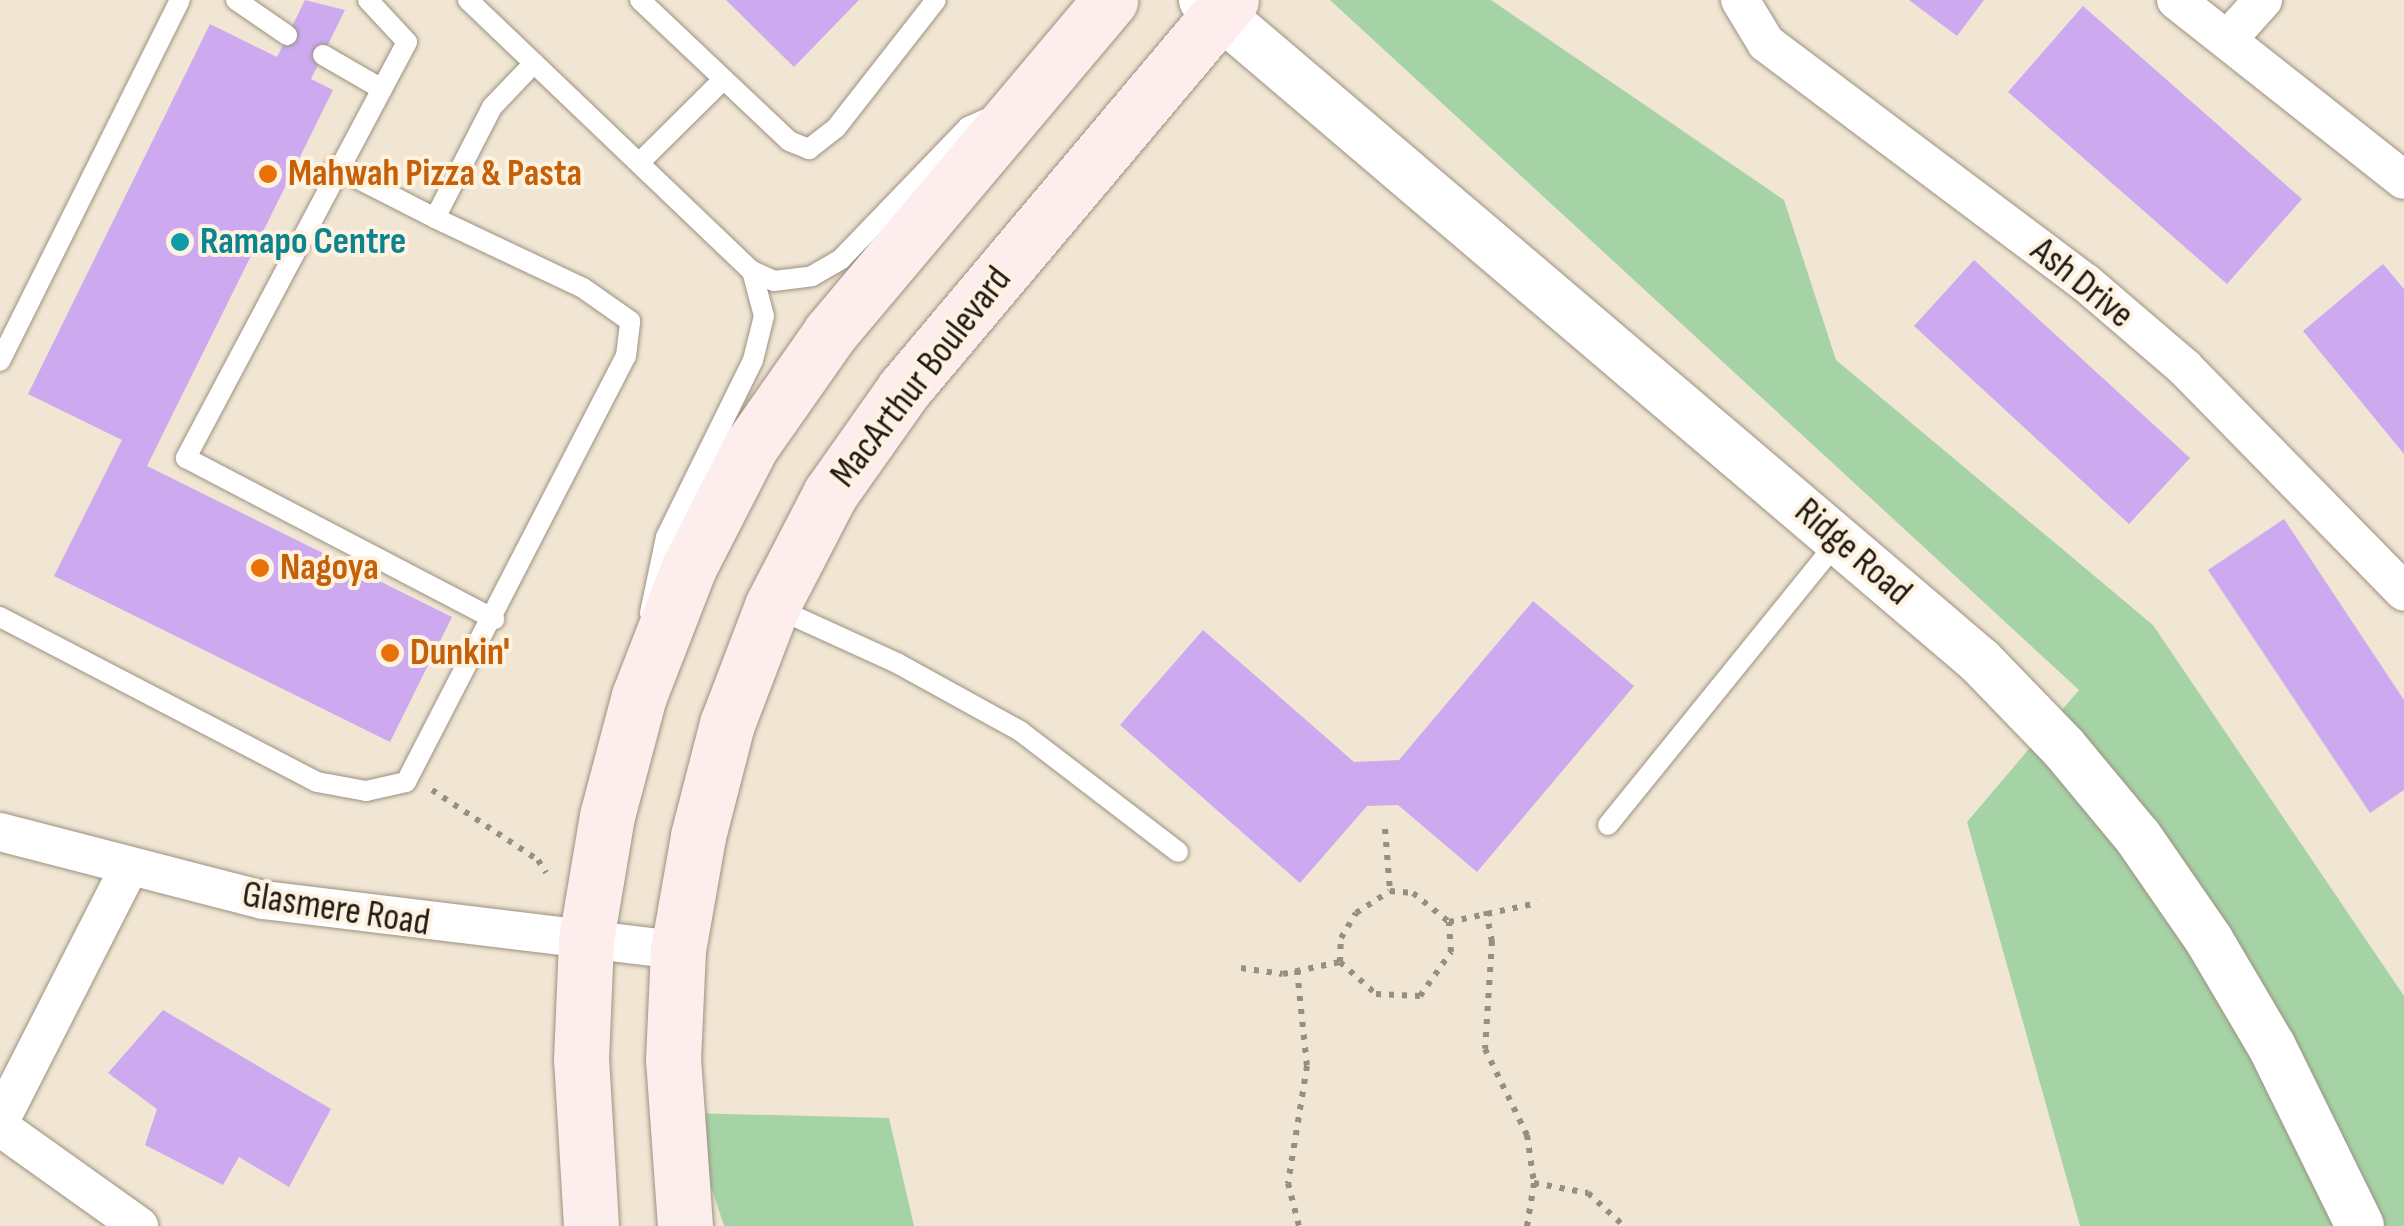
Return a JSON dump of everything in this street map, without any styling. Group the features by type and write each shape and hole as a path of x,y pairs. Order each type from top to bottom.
{"main road":[{"path":"592,1226 580,1060 586,940 607,816 660,643 688,567 752,446 830,333 1110,0"},
{"name":"MacArthur Boulevard","path":"685,1226 672,1060 678,950 698,836 727,724 772,606 830,494 904,389 1218,5"}],"street":[{"name":"Ash Drive","path":"1740,0 1766,43 2086,283 2185,368 2404,592"},
{"path":"2176,0 2404,180"},
{"path":"2227,40 2263,0"},
{"name":"Ridge Road","path":"1218,5 1980,661 2138,837 2272,1047 2360,1226"},
{"name":"Glasmere Road","path":"0,832 128,870 280,902 678,950"},
{"path":"128,870 0,1124 139,1226"}],"lane":[{"path":"0,361 180,0"},
{"path":"236,0 288,35"},
{"path":"368,0 407,42 335,167 186,458 494,618"},
{"path":"468,0 752,271 774,281 812,276 841,259 968,127 1024,102"},
{"path":"640,0 789,141 809,149 836,128 936,0"},
{"path":"323,55 382,89"},
{"path":"435,218 492,107 534,64"},
{"path":"639,163 722,81"},
{"path":"0,617 317,782 366,791 406,782 626,356 630,321 583,288 335,167"},
{"path":"660,643 649,610 654,571 693,473 732,414 752,360 764,316 752,271"},
{"path":"1608,825 1840,539"},
{"path":"772,606 897,662 1020,731 1178,852"}],"path":[{"path":"411,774 538,860 546,873"},
{"path":"1385,829 1390,891"},
{"path":"1390,891 1413,893 1449,922 1451,952 1420,996 1376,994 1340,962 1342,938 1356,913 1390,891"},
{"path":"1449,922 1538,903"},
{"path":"1486,911 1492,940 1484,1049 1527,1135 1534,1183 1527,1226"},
{"path":"1240,968 1297,970 1340,962"},
{"path":"1297,970 1307,1066 1288,1183 1299,1226"},
{"path":"1534,1183 1588,1193 1624,1226"}],"green space":[{"path":"1330,0 1491,0 1784,200 1836,360 2153,625 2404,996 2404,1226 2080,1226 1967,822 2079,690"},
{"path":"687,1113 889,1118 914,1226 724,1226"}],"building":[{"name":"Ramapo Centre","path":"305,0 345,10 311,79 333,90 147,466 452,617 390,742 54,576 122,440 28,394 210,24 277,57"},
{"path":"726,0 859,0 794,67"},
{"path":"1909,0 1984,0 1957,36"},
{"path":"2083,6 2302,199 2227,284 2008,92"},
{"path":"1974,260 2190,458 2129,524 1914,326"},
{"path":"2383,264 2404,289 2404,454 2303,331"},
{"path":"2284,519 2404,700 2404,790 2370,813 2208,570"},
{"path":"1533,601 1634,686 1477,872 1398,805 1367,806 1300,883 1120,725 1203,630 1354,762 1399,760"},
{"path":"163,1010 331,1109 289,1187 239,1157 223,1185 145,1145 157,1109 108,1073"}],"place":[{"name":"Mahwah Pizza & Pasta","path":"268,174"},
{"name":"Ramapo Centre","path":"180,242"},
{"name":"Nagoya","path":"260,568"},
{"name":"Dunkin'","path":"390,653"}]}
